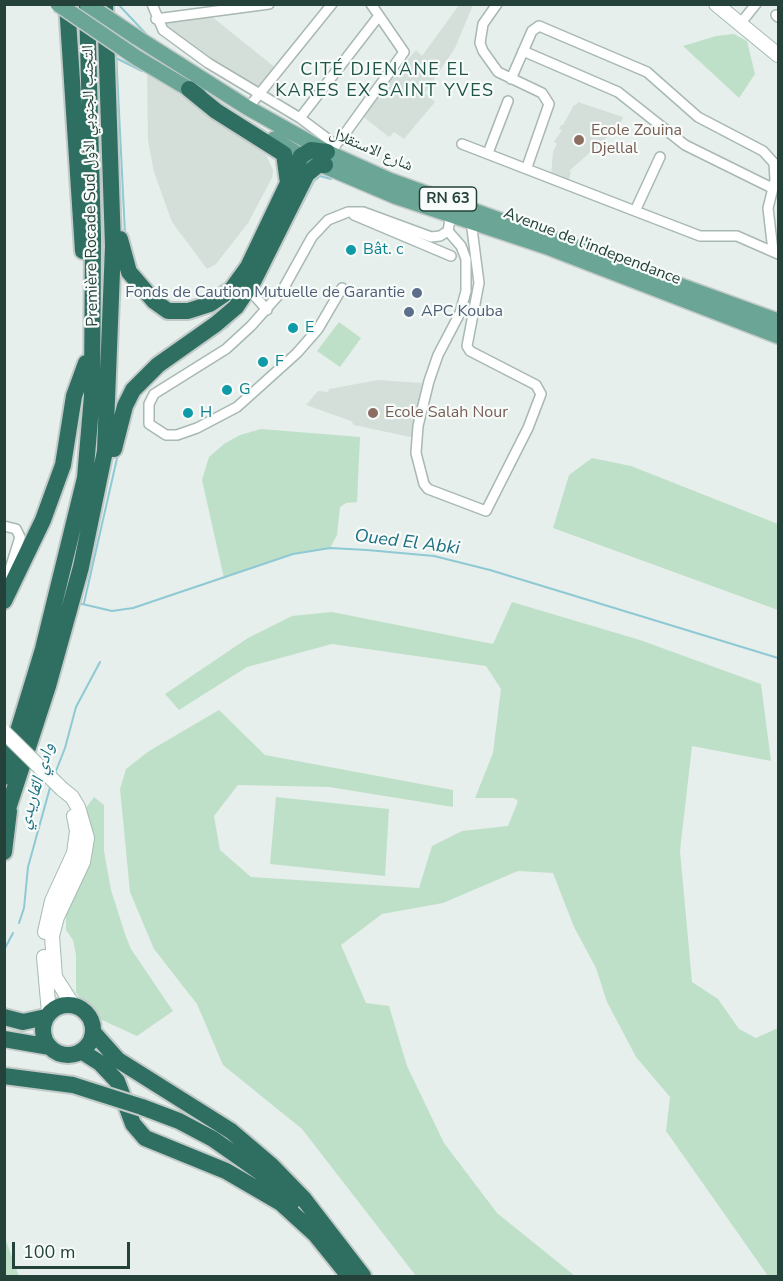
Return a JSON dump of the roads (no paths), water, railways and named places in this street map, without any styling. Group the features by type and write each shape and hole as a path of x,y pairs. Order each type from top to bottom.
{"highway":[{"path":"4,601 43,520 60,476 69,444 74,396 90,352 67,4"},
{"name":"Première Rocade Sud التجنب الجنوبي الأول","path":"4,777 43,649 86,478 92,396 90,352 94,178 87,4"},
{"name":"Première Rocade Sud التجنب الجنوبي الأول","path":"4,852 7,814 60,640 93,518 105,451 113,246 105,4"},
{"path":"107,70 121,250 129,272 142,291 168,311 188,311 210,304 232,289 248,267 288,183 316,155"},
{"path":"189,89 216,111 284,154 288,183"},
{"path":"60,640 75,607 90,557 117,432 133,390 158,365 254,292 316,155"},
{"path":"4,1017 23,1022 47,1015 57,1007 73,1005 87,1012 93,1032 118,1060 215,1120 271,1165 320,1230 349,1276"},
{"path":"47,1015 43,1033 50,1047"},
{"path":"4,1039 23,1040 50,1047 63,1054 81,1051 91,1041 93,1032"},
{"path":"81,1051 100,1063 117,1081 133,1124 145,1138 245,1181 320,1230"},
{"path":"4,1076 73,1085 142,1107 178,1121 229,1149 298,1207 363,1276"}],"main road":[{"name":"شارع الاستقلال","path":"58,4 137,58 189,89 316,155 778,321"},
{"name":"شارع الاستقلال","path":"87,4 248,108 316,155"},
{"name":"Avenue de l'independance","path":"316,155 396,197 550,248 778,336"}],"street":[{"path":"152,4 156,19 163,30 208,63 300,118 316,155 404,52 371,4"},
{"path":"156,19 269,4"},
{"path":"248,108 332,4"},
{"path":"497,4 483,24 480,43 487,58 498,72 542,93 549,104 527,167"},
{"path":"716,4 778,45"},
{"path":"728,4 778,55"},
{"path":"743,21 756,4"},
{"path":"300,118 378,17"},
{"path":"511,79 532,31 543,27 647,72 698,117 763,151 774,163 776,171 768,215 776,253"},
{"path":"523,51 618,92 684,146 772,188"},
{"path":"488,153 508,101"},
{"path":"462,144 527,167 700,236 737,237 776,253"},
{"path":"635,211 660,157"},
{"path":"342,288 318,329 297,353 237,407 197,428 177,435 166,435 149,424 149,404 154,394 226,349 267,310 282,291 321,227 328,220 348,212 376,215 431,237 440,236 448,231 451,214"},
{"path":"348,212 452,256"},
{"path":"448,231 461,246 466,259 466,291 460,313 438,355 431,375 418,426 416,453 424,484 428,489 486,511 528,428 541,394 536,385 470,351 467,346 479,283 471,221"},
{"path":"254,292 267,310"},
{"path":"4,526 16,529 20,537 9,572 4,577"},
{"path":"4,732 72,797 78,807 87,838 83,862 57,917 51,946 55,977 73,1005"},
{"path":"47,1015 43,947 46,924 54,896 71,862 76,837 75,819 62,789"}],"waterway":[{"path":"113,4 114,16"},
{"path":"118,4 147,35"},
{"path":"116,51 125,234"},
{"path":"116,58 142,71"},
{"path":"257,291 314,181 320,176 331,179"},
{"path":"177,362 227,327 237,317"},
{"path":"84,603 118,454"},
{"name":"Oued El Abki","path":"78,603 112,611 133,608 293,554 330,548 367,550 434,556 490,570 778,658"},
{"name":"وادي القاريدي","path":"54,776 65,748 76,707 100,662"},
{"name":"وادي القاريدي","path":"19,923 24,908 28,867 51,784"},
{"name":"وادي القاريدي","path":"4,950 13,933"}],"place":[{"name":"Ecole Zouina Djellal","path":"579,140"},
{"name":"Bât. c","path":"351,250"},
{"name":"Fonds de Caution Mutuelle de Garantie","path":"417,293"},
{"name":"APC Kouba","path":"409,312"},
{"name":"E","path":"293,328"},
{"name":"F","path":"263,362"},
{"name":"G","path":"227,390"},
{"name":"H","path":"188,413"},
{"name":"Ecole Salah Nour","path":"373,413"}],"district":[{"name":"CITÉ DJENANE EL KARES EX SAINT YVES","path":"385,82"}]}
